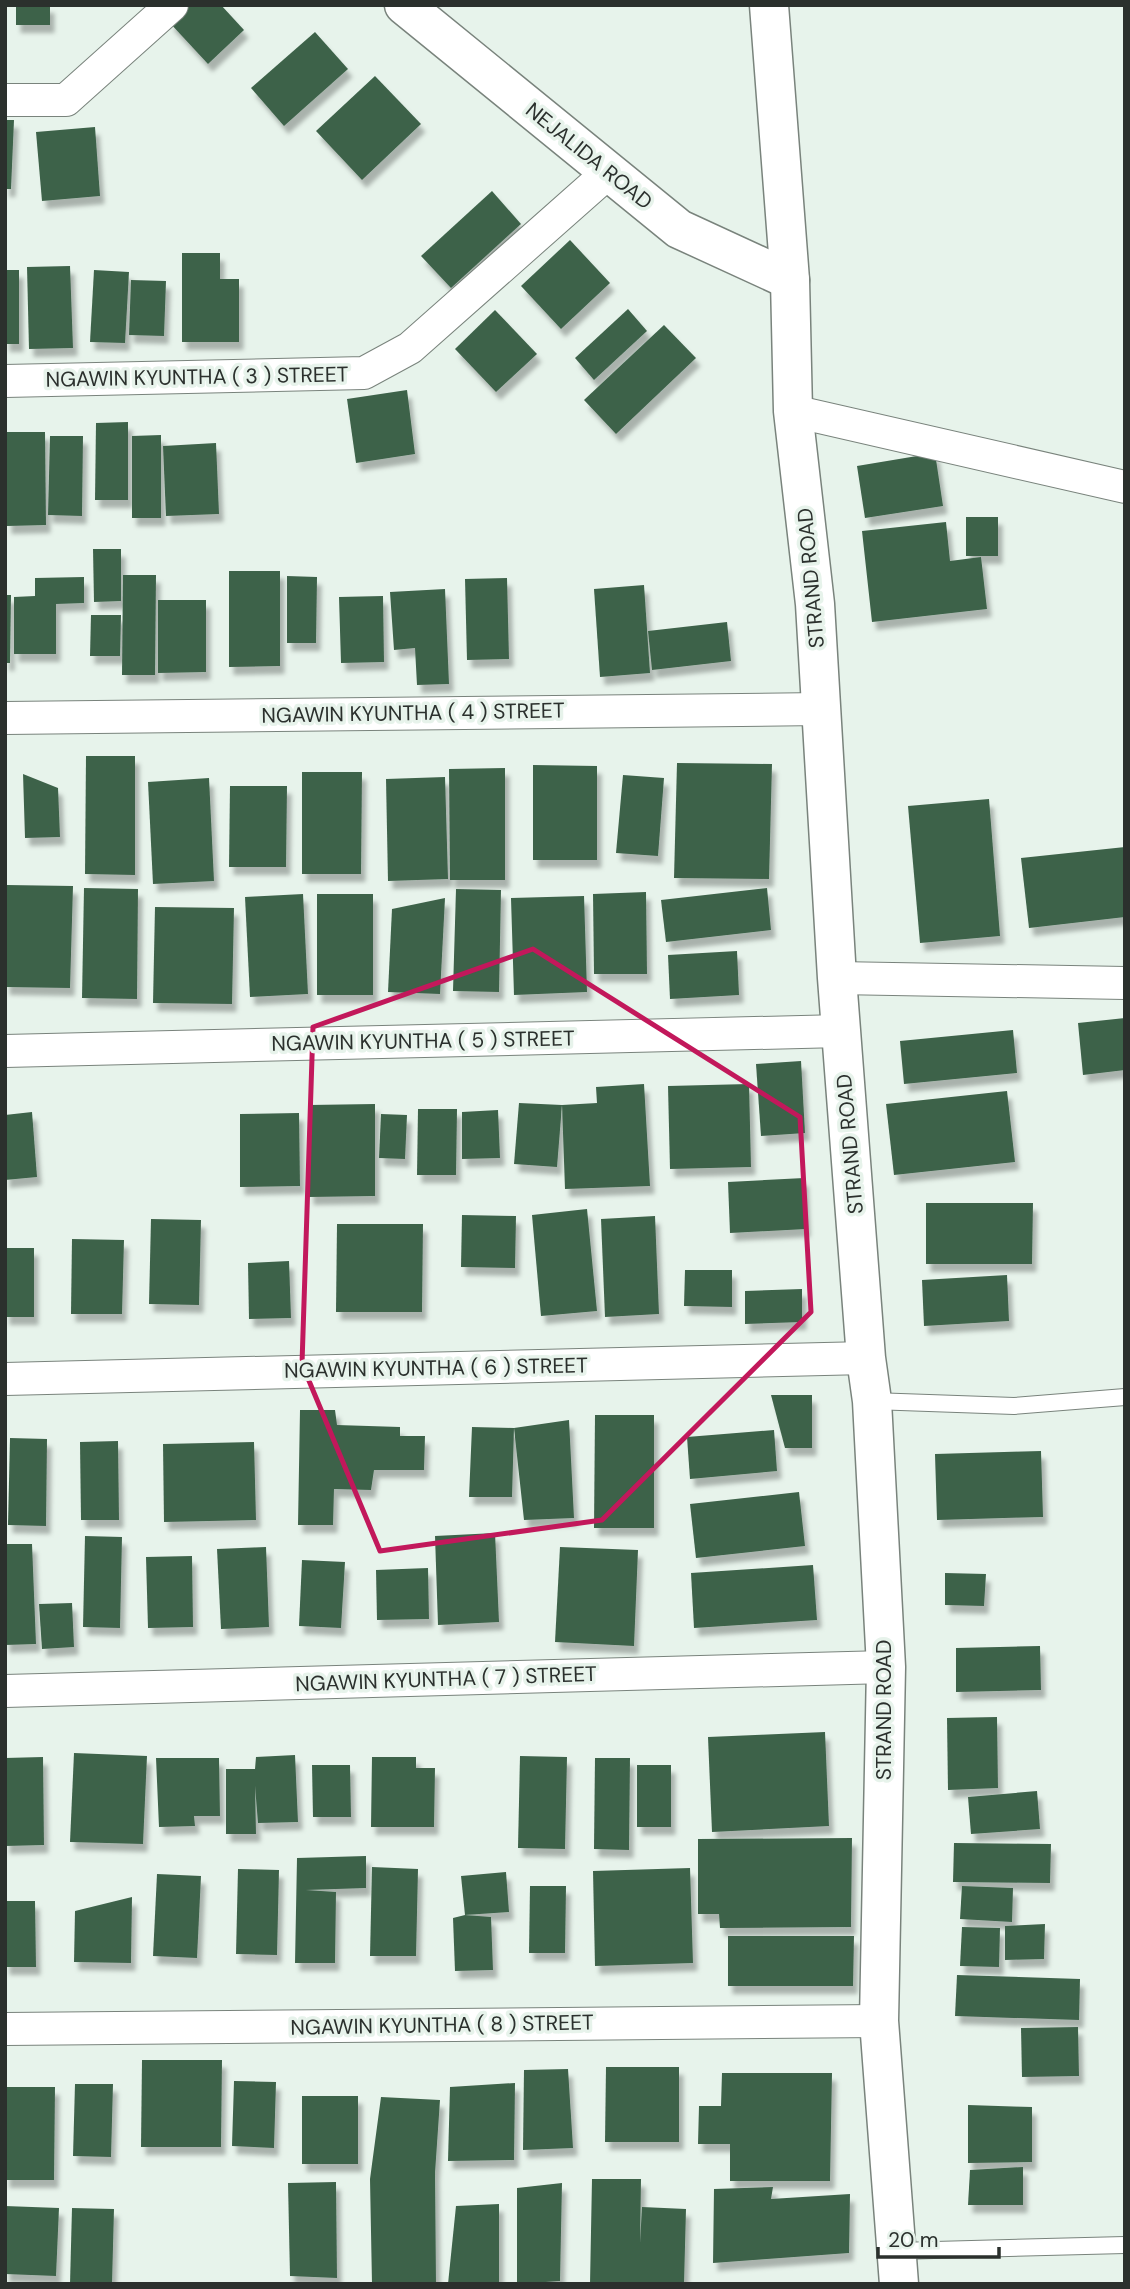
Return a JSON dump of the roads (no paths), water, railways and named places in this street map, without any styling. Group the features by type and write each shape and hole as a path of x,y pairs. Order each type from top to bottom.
{"main road":[{"name":"NEJALIDA ROAD","path":"404,5 679,229 790,280"},
{"name":"STRAND ROAD","path":"769,5 790,280 793,411 815,604 837,978 866,1358 872,1401 886,1667 879,2021 898,2267"}],"street":[{"path":"5,100 66,100 172,5"},
{"name":"NGAWIN KYUNTHA ( 3 ) STREET","path":"5,381 364,373 410,348 610,171"},
{"path":"793,411 1125,487"},
{"name":"NGAWIN KYUNTHA ( 4 ) STREET","path":"5,718 821,709"},
{"path":"837,978 1125,983"},
{"name":"NGAWIN KYUNTHA ( 5 ) STREET","path":"5,1051 841,1031"},
{"name":"NGAWIN KYUNTHA ( 6 ) STREET","path":"5,1379 866,1358"},
{"name":"NGAWIN KYUNTHA ( 7 ) STREET","path":"5,1691 886,1667"},
{"name":"NGAWIN KYUNTHA ( 8 ) STREET","path":"5,2029 879,2021"}],"lane":[{"path":"872,1401 1014,1406 1125,1397"},
{"path":"898,2267 1125,2245"}]}
